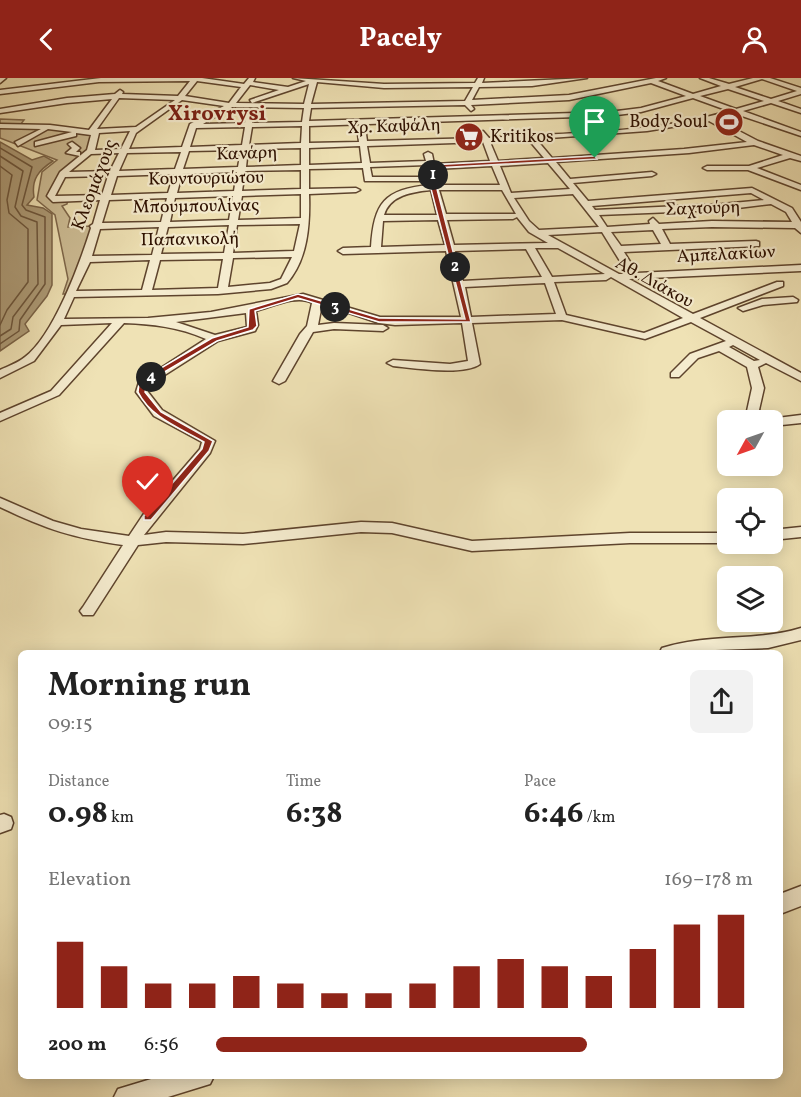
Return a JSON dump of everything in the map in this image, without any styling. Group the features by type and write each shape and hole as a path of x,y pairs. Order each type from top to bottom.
{"street":[{"path":"29,120 56,78"},
{"path":"92,131 130,78"},
{"path":"0,92 130,78 249,82 291,90"},
{"path":"296,78 384,86 532,84 580,78 619,99"},
{"path":"375,104 387,78"},
{"path":"467,103 481,78"},
{"path":"524,78 601,132"},
{"path":"641,78 801,134"},
{"path":"0,111 38,104 117,97 180,98 249,106 556,100 609,94 663,78"},
{"path":"705,78 801,111"},
{"path":"193,126 580,116 641,110 762,78 801,91"},
{"name":"Κλεομάχους","path":"0,375 30,359 56,324 86,258 94,226 113,174 135,129 176,103 196,79"},
{"path":"147,291 184,149 193,126 231,105 291,90 314,80"},
{"path":"70,294 255,289 284,282 291,272 295,254 305,231 302,221 306,167 306,106 314,80"},
{"path":"231,105 249,82"},
{"name":"Χρ. Καψάλη","path":"59,161 124,151 486,140 669,126 710,119 801,91"},
{"path":"393,363 450,367 474,364 469,321 434,184 432,165 414,103"},
{"name":"Αθ. Διάκου","path":"467,103 486,140 507,192 524,222 554,245"},
{"path":"358,104 368,179 507,192 576,191"},
{"path":"630,104 650,115"},
{"path":"223,290 249,125 249,106"},
{"path":"710,119 755,142 801,159"},
{"path":"0,126 29,120 48,128 73,134 38,144"},
{"path":"660,121 669,126"},
{"path":"760,131 790,123"},
{"path":"18,144 48,128 92,131 135,129"},
{"path":"63,175 96,140 92,131"},
{"path":"573,134 580,142"},
{"path":"742,136 751,134"},
{"path":"530,137 587,204 620,249 634,276"},
{"name":"Κανάρη","path":"63,175 367,165 495,164 688,151 755,142"},
{"path":"72,144 76,148 70,153 81,156"},
{"path":"588,150 595,158"},
{"path":"688,151 727,169"},
{"path":"707,168 749,168 801,152"},
{"path":"749,168 801,188"},
{"path":"569,181 652,174"},
{"name":"Κουντουριώτου","path":"63,175 51,196 57,200 238,196 356,190"},
{"path":"376,249 380,218 388,200 397,194 434,184"},
{"path":"703,186 722,207"},
{"path":"587,204 752,190 789,210 800,227"},
{"name":"Αθ. Διάκου","path":"507,192 507,203 520,228 801,378"},
{"path":"593,213 722,207 775,201"},
{"path":"647,211 667,247"},
{"path":"380,218 513,216"},
{"name":"Μπουμπουλίνας","path":"94,226 302,221"},
{"name":"Σαχτούρη","path":"537,233 579,233 712,224 800,227"},
{"path":"343,251 554,245 579,233"},
{"path":"620,249 756,244"},
{"path":"530,246 548,279 562,317"},
{"name":"Παπανικολή","path":"86,258 295,254"},
{"name":"Αμπελακίων","path":"460,284 801,268"},
{"path":"769,269 801,311"},
{"path":"746,270 760,285"},
{"path":"56,324 211,318 251,310 298,296 313,298 379,320 469,321 562,317 645,336 760,285 778,282"},
{"path":"686,318 778,282"},
{"path":"279,381 308,330 312,327 317,302 313,298"},
{"path":"793,300 747,306 712,322 801,372"},
{"path":"88,611 148,518 206,450 209,441 158,413 142,392 143,384 171,364 214,339 251,329 253,326 251,310"},
{"name":"Αθ. Διάκου","path":"686,318 724,346 801,386"},
{"path":"0,417 55,393 79,363 120,321"},
{"path":"148,321 185,327 214,339"},
{"path":"308,330 334,326 383,328"},
{"path":"675,375 694,356 724,346"},
{"path":"753,410 758,388 756,364"},
{"path":"783,421 801,419"},
{"path":"0,502 48,524 80,534 132,541 166,537 243,539 361,527 392,528 472,546 618,538 717,538"},
{"path":"783,534 801,532"},
{"path":"675,650 696,644 780,640 801,634"},
{"path":"783,903 801,896"},
{"path":"126,1097 191,1079"}],"shaded area":[{"path":"0,119 24,120 20,125 92,131 94,144 64,173 51,196 68,199 67,204 62,206 70,218 68,227 94,226 70,294 63,294 68,279 55,215 37,200 42,172 57,160 0,138"}],"water":[{"path":"0,142 32,160 44,156 53,161 37,176 33,191 34,197 27,205 43,208 52,214 52,285 47,296 25,324 29,331 0,351"}],"place":[{"name":"Body Soul","path":"729,122"},
{"name":"Kritikos","path":"469,137"}],"district":[{"name":"Xirovrysi","path":"217,114"}],"route":[{"path":"148,518 206,450 209,441 200,434 158,413 142,392 143,384 152,376 214,339 251,329 253,326 251,310 292,297 306,296 379,320 395,322 469,321 444,217 434,189 432,166 595,158"}]}
